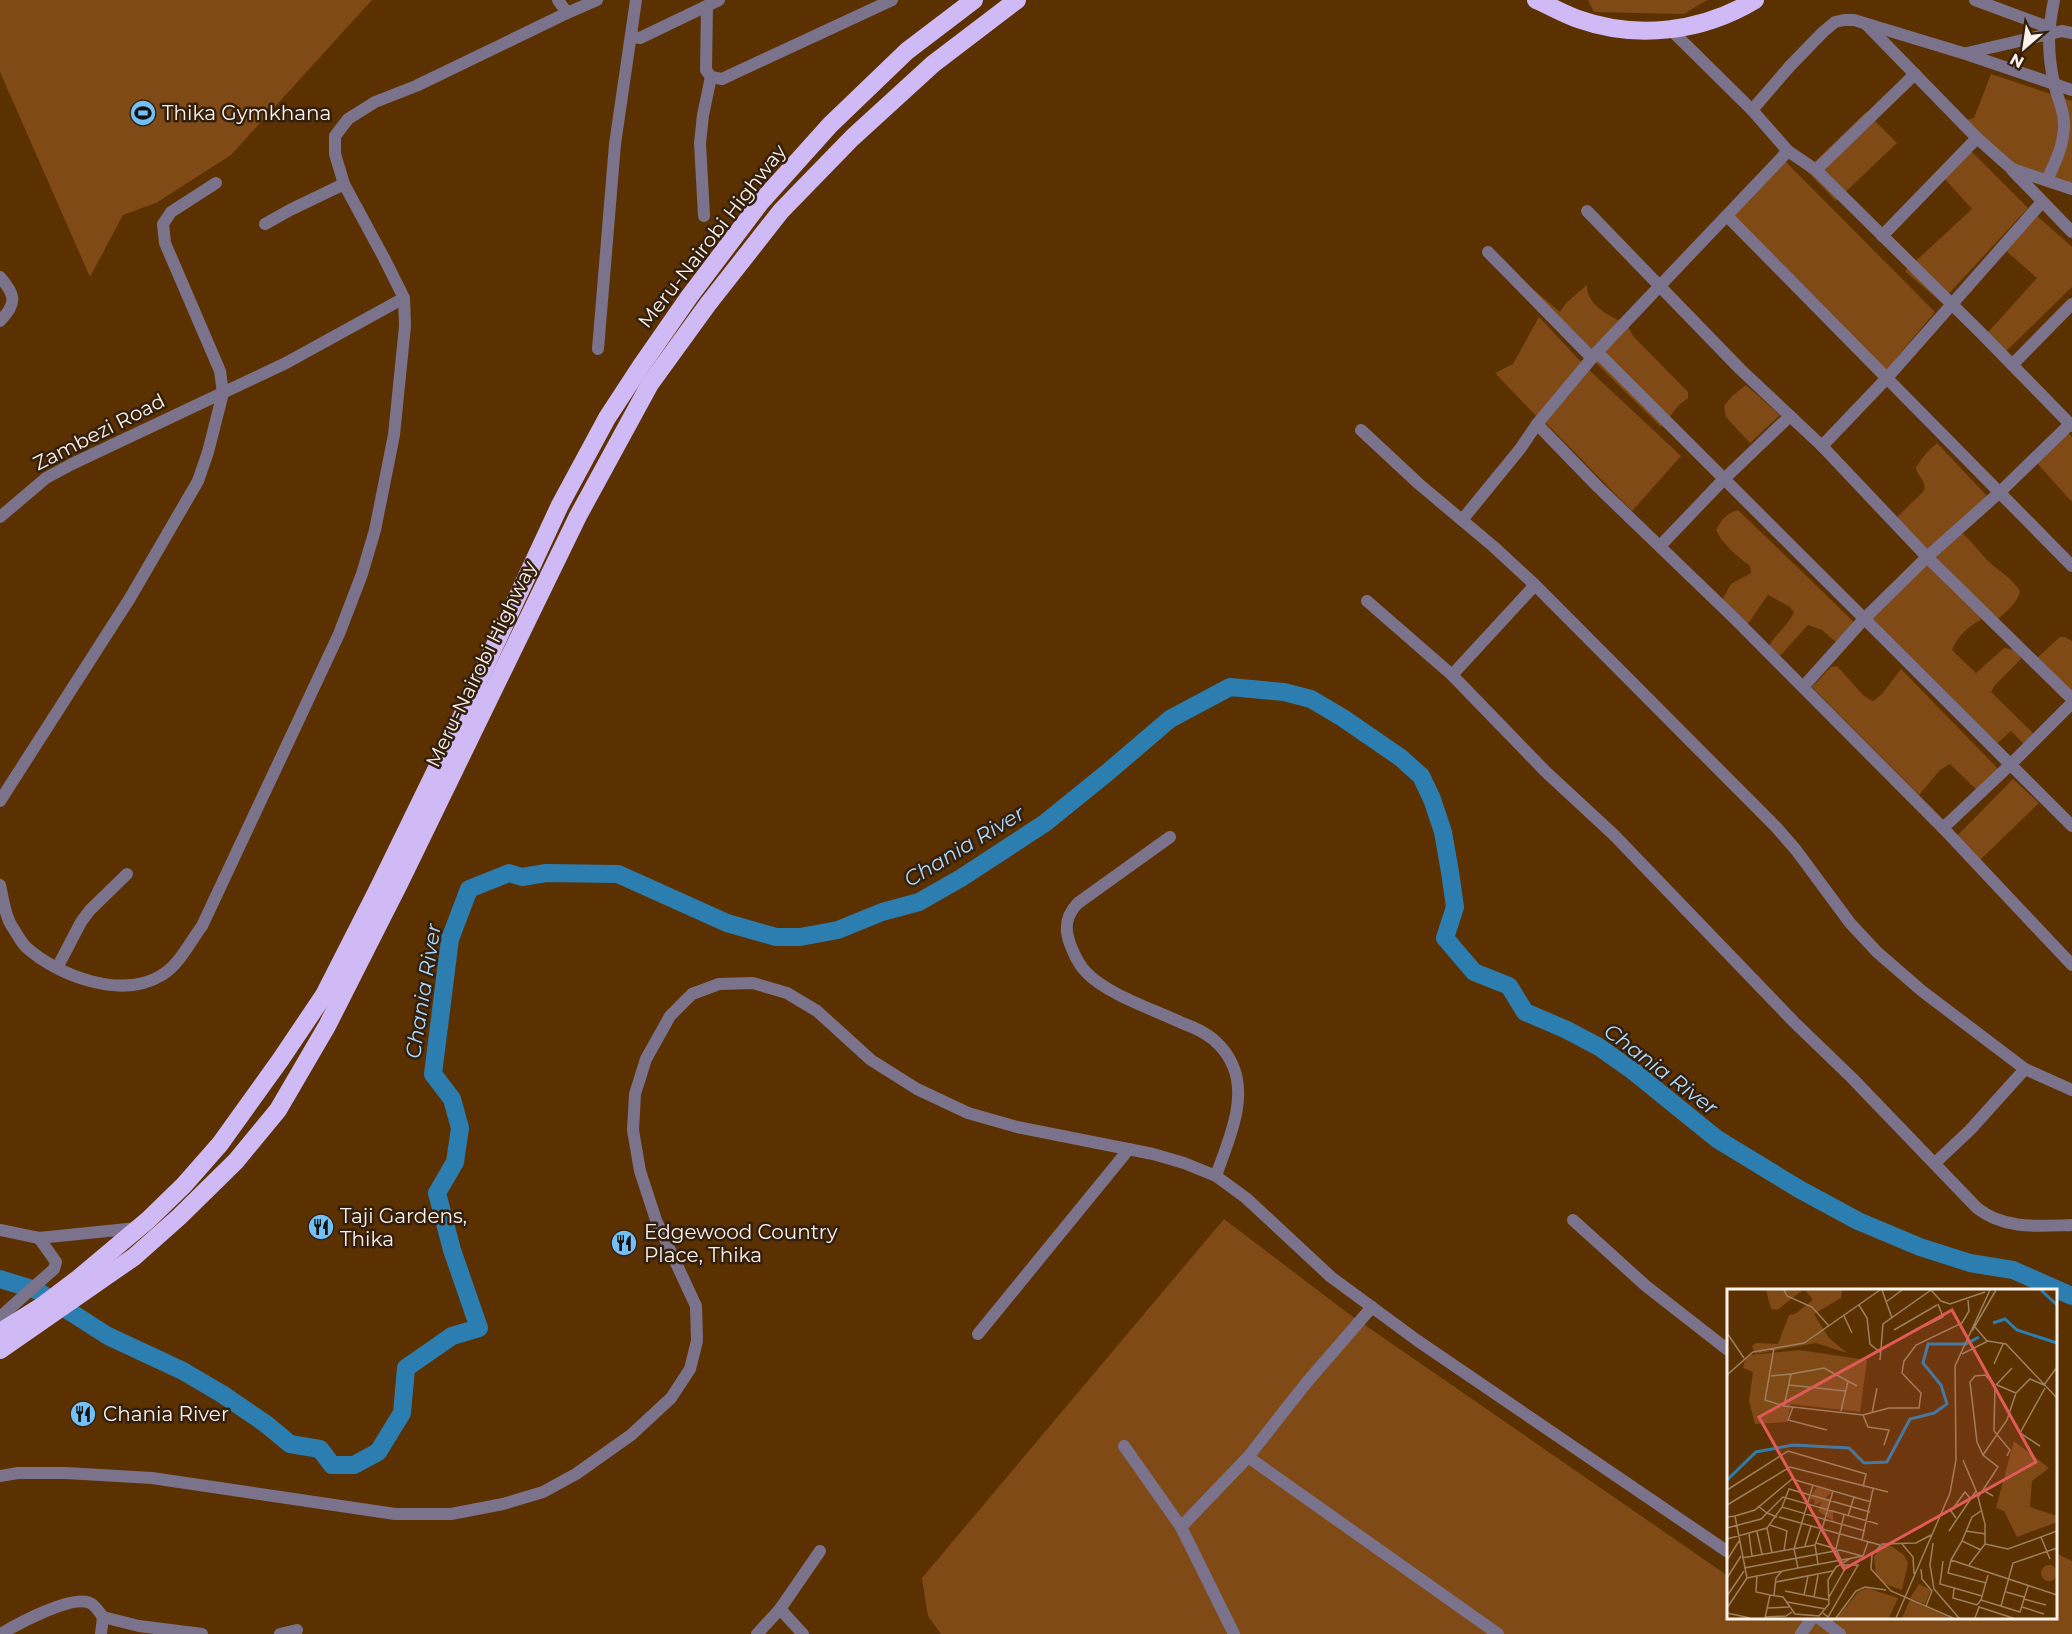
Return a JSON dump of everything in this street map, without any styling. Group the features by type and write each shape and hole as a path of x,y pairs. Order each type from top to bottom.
{"highway":[{"name":"Meru-Nairobi Highway","path":"84,1283 137,1228 148,1221 184,1185 220,1144 324,995 456,729 561,505 607,418 641,366 689,297 760,203 830,125 906,51 974,0"},
{"name":"Meru-Nairobi Highway","path":"0,1350 84,1283 134,1257 236,1161 278,1110 327,1026 399,884 578,516 650,384 708,303 781,212 852,138 933,64 1017,0"},
{"path":"1536,0 1578,19 1606,27 1638,30 1697,26 1726,16 1755,0"},
{"name":"Meru-Nairobi Highway","path":"0,1332 45,1312"}],"street":[{"path":"558,0 567,13"},
{"path":"0,885 11,926 26,946 57,968 84,980 110,986 142,984 162,975 180,957 201,926 339,634 362,574 375,530 394,435 405,326 404,298 344,184 335,154 335,136 348,119 375,102 416,86 597,0"},
{"path":"598,349 615,144 636,0"},
{"path":"631,37 640,38 719,0"},
{"path":"707,6 706,70 711,77 722,79 892,0"},
{"path":"1975,0 2048,31"},
{"path":"2047,180 2060,151 2064,127 2062,106 2054,84 2048,31 2054,0"},
{"path":"1752,110 1823,32 1835,22 1844,20 1865,23 1966,54 2072,90"},
{"path":"1865,23 2072,232"},
{"path":"1670,29 1752,110 1788,151 1816,170 2013,364 2071,425 1927,557 1864,619 1803,687"},
{"path":"1966,54 2048,31 2072,33"},
{"path":"1816,170 1915,74"},
{"path":"704,216 700,143 711,77"},
{"path":"1882,236 1977,138"},
{"path":"1462,520 1594,355 1788,151"},
{"path":"2012,169 2072,189"},
{"path":"0,801 130,598 198,481 223,393 220,371 165,243 162,224 171,212 216,183"},
{"path":"265,224 344,184"},
{"path":"1822,446 1886,379 2042,202"},
{"path":"1587,211 1740,369 1822,446 1927,557 2072,701 2010,765 1943,828"},
{"path":"1727,216 2072,566"},
{"path":"1488,252 1724,479 2072,826"},
{"path":"0,276 12,290 13,303 0,321"},
{"name":"Zambezi Road","path":"0,517 46,478 63,468 286,363 404,298"},
{"path":"2013,364 2072,304"},
{"path":"1660,546 1724,479 1790,416"},
{"path":"1537,424 1943,828 2072,965"},
{"path":"1361,429 1419,484 1535,585 1776,827 1801,856 1850,923 1877,952 1923,992 2025,1069 2072,1090"},
{"path":"1452,675 1535,585"},
{"path":"1366,601 1452,675 1546,772 1614,835 1977,1208 1996,1221 2010,1224 2072,1225"},
{"path":"1170,837 1078,903 1068,917 1067,935 1076,957 1086,972 1100,984 1196,1029 1214,1040 1227,1054 1236,1076 1238,1098 1232,1128 1215,1176"},
{"path":"57,968 81,922 90,910 127,874"},
{"path":"0,1476 18,1473 66,1473 152,1478 395,1514 451,1514 503,1504 543,1492 576,1474 631,1435 671,1398 690,1369 697,1341 696,1306 656,1220 640,1171 633,1130 635,1094 646,1059 670,1016 692,994 719,984 753,983 787,993 817,1011 871,1060 917,1089 968,1113 1017,1127 1129,1149 1184,1163 1215,1176 1246,1198 1324,1271 1418,1341 1727,1551"},
{"path":"1935,1163 1970,1130 2025,1069"},
{"path":"978,1334 1129,1149"},
{"path":"1573,1220 1646,1286 1727,1349"},
{"path":"0,1230 39,1238 137,1228"},
{"path":"0,1317 50,1275 54,1269 56,1262 39,1238"},
{"path":"1181,1527 1248,1457 1307,1382 1372,1307"},
{"path":"1124,1446 1181,1527 1234,1634"},
{"path":"1248,1457 1498,1634"},
{"path":"758,1634 780,1609 820,1551"},
{"path":"1,1634 63,1603 80,1600 89,1602 103,1617 101,1634"},
{"path":"780,1609 803,1634"},
{"path":"103,1617 140,1626 202,1634"},
{"path":"1801,1634 1811,1619"},
{"path":"1821,1619 1840,1634"},
{"path":"280,1634 297,1630"}],"shaded area":[{"name":"Thika Gymkhana","path":"0,0 372,0 231,155 156,203 123,215 90,277 0,72"},
{"path":"1588,0 1707,0 1684,14 1594,12"},
{"path":"1991,74 2072,101 2072,186 1998,162 1934,103 1951,109 1966,120 1974,118"},
{"path":"1866,112 1897,143 1836,201 1806,170"},
{"path":"1970,150 2028,208 1941,302 1905,271 1972,209 1944,178"},
{"path":"1779,155 1935,312 1881,376 1727,213"},
{"path":"2037,216 2072,247 2072,287 1999,358 1982,339 2037,278 2004,249"},
{"path":"1587,285 1593,302 1620,321 1589,356 1525,294 1534,290 1560,312 1566,303"},
{"path":"1539,317 1582,363 1538,418 1495,373 1513,364"},
{"path":"1626,323 1633,336 1688,392 1688,398 1679,405 1661,427 1593,360"},
{"path":"1588,369 1681,456 1632,511 1545,422"},
{"path":"1746,385 1780,415 1750,443 1726,417 1724,406"},
{"path":"2067,432 2072,437 2072,502 2036,462"},
{"path":"1937,443 1987,496 1924,553 1894,520 1924,491 1924,484 1916,467"},
{"path":"1738,510 1854,622 1836,642 1822,630 1808,625 1780,656 1769,646 1794,612 1790,607 1768,595 1747,625 1722,600 1731,584 1751,573 1750,566 1726,545 1716,530 1725,517"},
{"path":"1958,530 2020,591 2013,604 1994,622 1928,558"},
{"path":"1924,561 1979,615 1981,620 1964,632 1952,650 1976,673 2004,648 2015,650 2020,656 2021,659 1991,692 2039,739 2030,750 2011,731 1992,748 1864,622"},
{"path":"2060,637 2072,641 2072,697 2036,659"},
{"path":"1837,666 1864,696 1873,701 1882,694 1901,669 2003,774 1977,790 1950,764 1940,770 1919,795 1812,687 1831,667"},
{"path":"2013,779 2039,803 1980,860 1956,837"},
{"path":"1224,1219 1349,1314 1727,1575 1727,1619 2057,1619 2057,1554 2072,1561 2072,1634 941,1634 928,1616 922,1578"}],"waterway":[{"name":"Chania River","path":"0,1279 36,1290 108,1336 183,1371 266,1424 290,1444 320,1449 332,1465 354,1465 378,1452 402,1413 406,1368 452,1336 479,1328 452,1250 437,1193 455,1162 460,1128 452,1099 433,1074 450,939 469,889 509,873 522,877 546,873 618,874 727,923 776,937 800,937 838,930 882,912 919,902 961,878 1045,823 1170,719 1230,687 1284,692 1311,699 1401,758 1421,776 1432,799 1443,832 1450,872 1455,907 1445,938 1474,972 1509,986 1525,1012 1599,1047 1633,1071 1717,1139 1799,1189 1858,1221 1920,1247 1970,1263 2013,1270 2056,1289"},
{"name":"Chania River","path":"2057,1289 2072,1296"}],"place":[{"name":"Thika Gymkhana","path":"143,113"},
{"name":"Taji Gardens, Thika","path":"321,1227"},
{"name":"Edgewood Country Place, Thika","path":"624,1243"},
{"name":"Chania River","path":"83,1414"}]}
